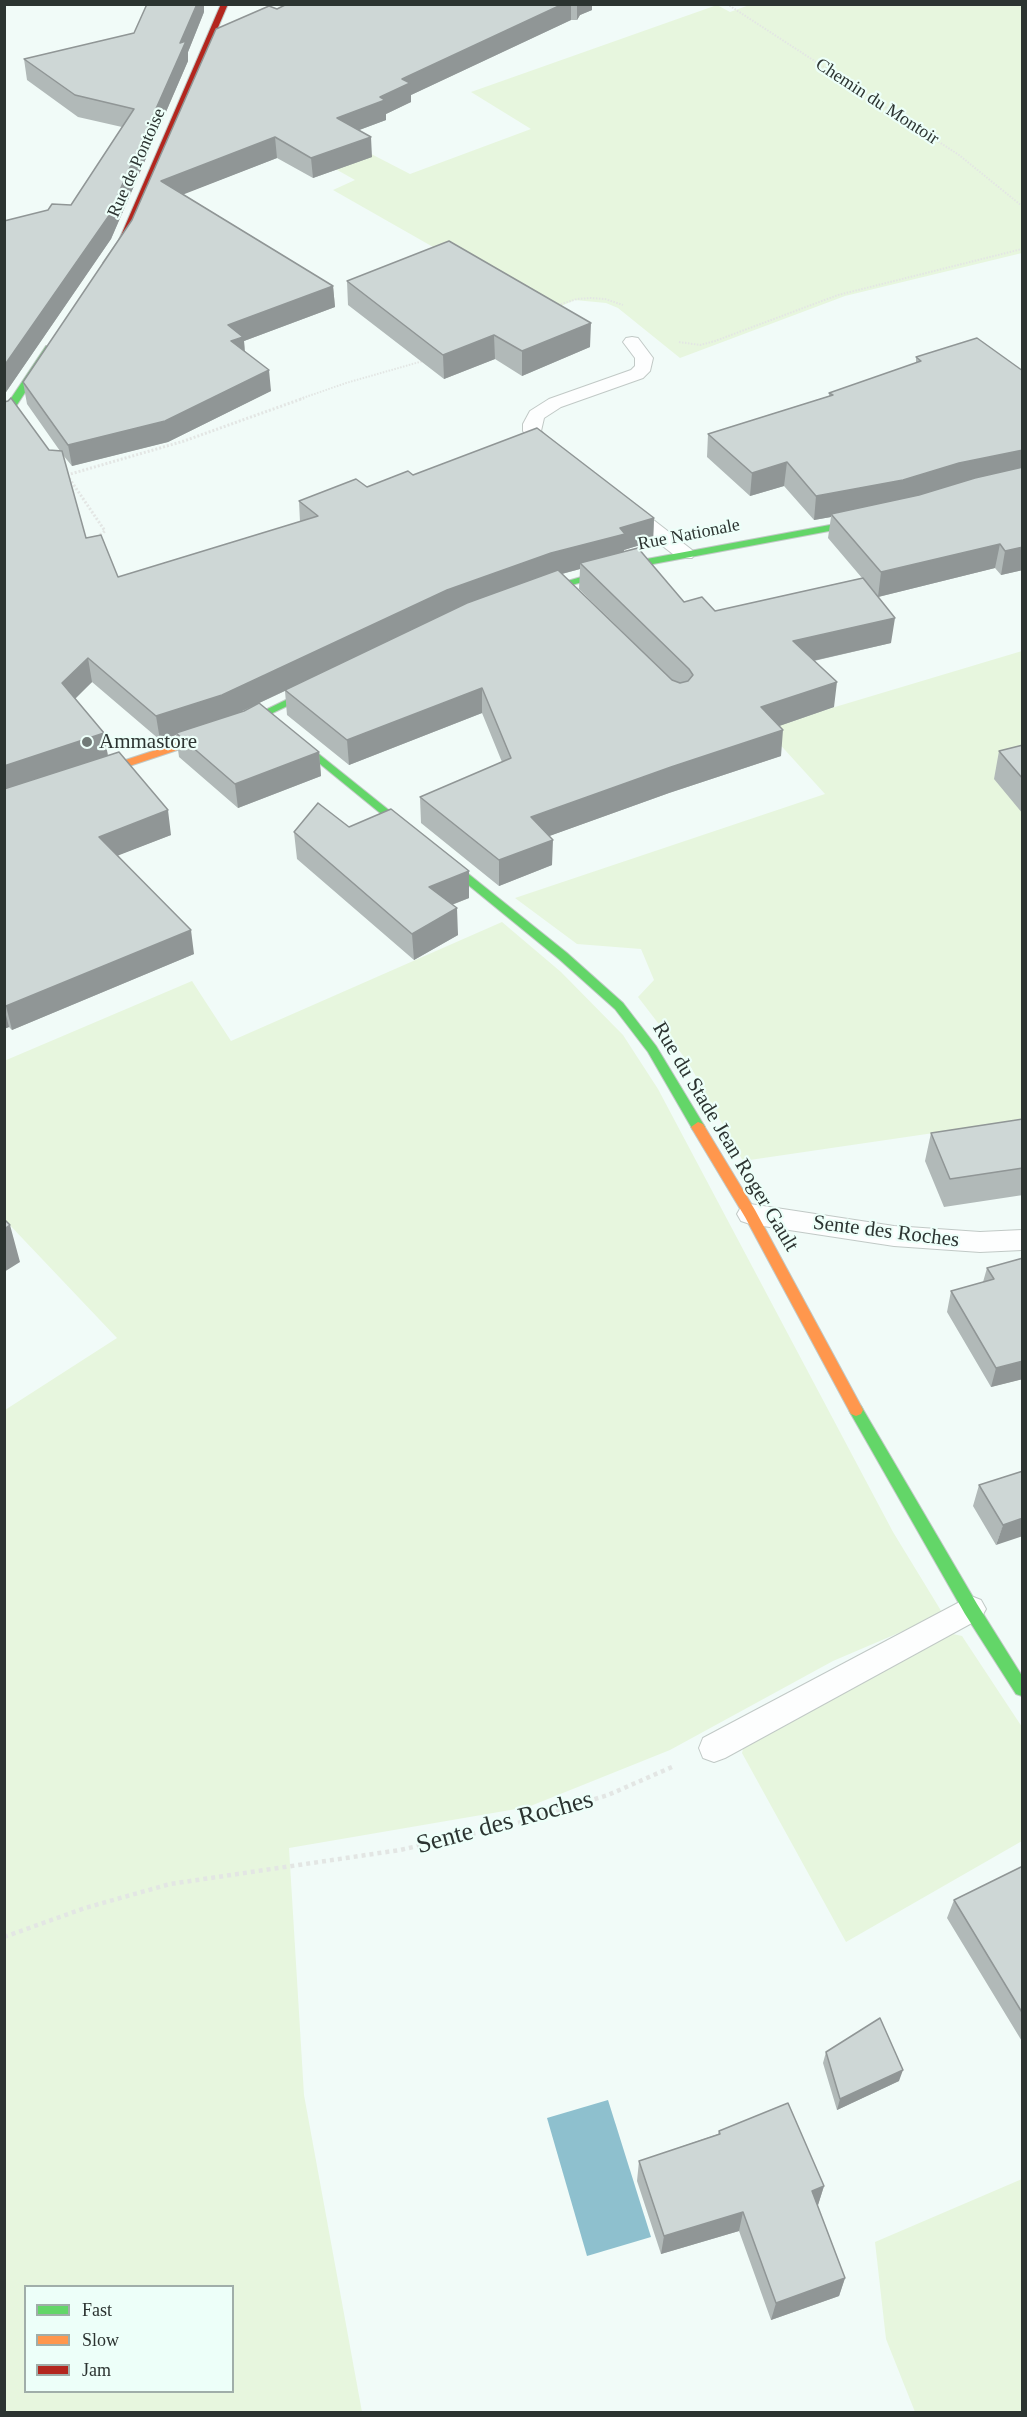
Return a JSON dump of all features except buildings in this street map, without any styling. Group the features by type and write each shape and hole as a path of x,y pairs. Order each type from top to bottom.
{"street":[{"name":"Rue de Pontoise","path":"97,278 123,240 225,4"},
{"path":"9,409 58,334"},
{"name":"Rue Nationale","path":"513,599 616,568 883,518"},
{"path":"4,804 191,742 265,714 338,678"},
{"name":"Rue du Stade Jean Roger Gault","path":"265,714 563,956 619,1006 652,1049 750,1214 891,1473 971,1609 1023,1689"}],"lane":[{"path":"565,461 538,440 532,431 536,415 555,403 638,374 644,367 644,358 632,342"},
{"path":"9,409 64,471"},
{"path":"610,496 685,554"},
{"path":"560,584 577,601"},
{"name":"Sente des Roches","path":"750,1214 904,1237 980,1242 1023,1240"},
{"path":"714,1748 971,1609"}],"path":[{"name":"Chemin du Montoir","path":"727,4 959,155 1023,206"},
{"path":"91,542 105,531 64,471 184,441"},
{"name":"Sente des Roches","path":"4,1937 85,1908 170,1884 400,1850 508,1826 608,1795 714,1748"}],"green space":[{"path":"752,4 1022,5 1022,253 845,296 680,358 618,308 606,303 575,300 547,312 333,190 355,180 309,154 346,141 410,174 531,129 471,92 717,5 730,12"},
{"path":"1022,651 1022,1120 743,1161 688,1062 638,997 654,980 641,949 577,944 515,898 825,794 765,728"},
{"path":"502,922 561,972 623,1035 658,1089 893,1532 943,1614 833,1661 670,1750 528,1807 289,1848 304,2095 362,2412 5,2412 5,1410 117,1338 5,1220 4,1061 192,981 231,1041"},
{"path":"944,1632 962,1636 1022,1727 1022,1841 846,1942 742,1753 747,1734"},
{"path":"1022,2179 1022,2412 915,2412 886,2339 875,2242"}],"water":[{"path":"608,2100 651,2237 587,2256 547,2118"}],"traffic: fast":[{"path":"4,417 49,348"},
{"path":"528,594 636,564 873,520"},
{"path":"256,717 327,683"},
{"path":"285,730 563,956 619,1006 652,1049 698,1127"},
{"path":"856,1410 971,1609 1022,1689"}],"traffic: slow":[{"path":"4,804 236,727 256,717"},
{"path":"698,1127 750,1214 856,1410"}],"traffic: jam":[{"path":"107,263 123,240 225,4"}],"place":[{"name":"Ammastore","path":"87,742"}]}
